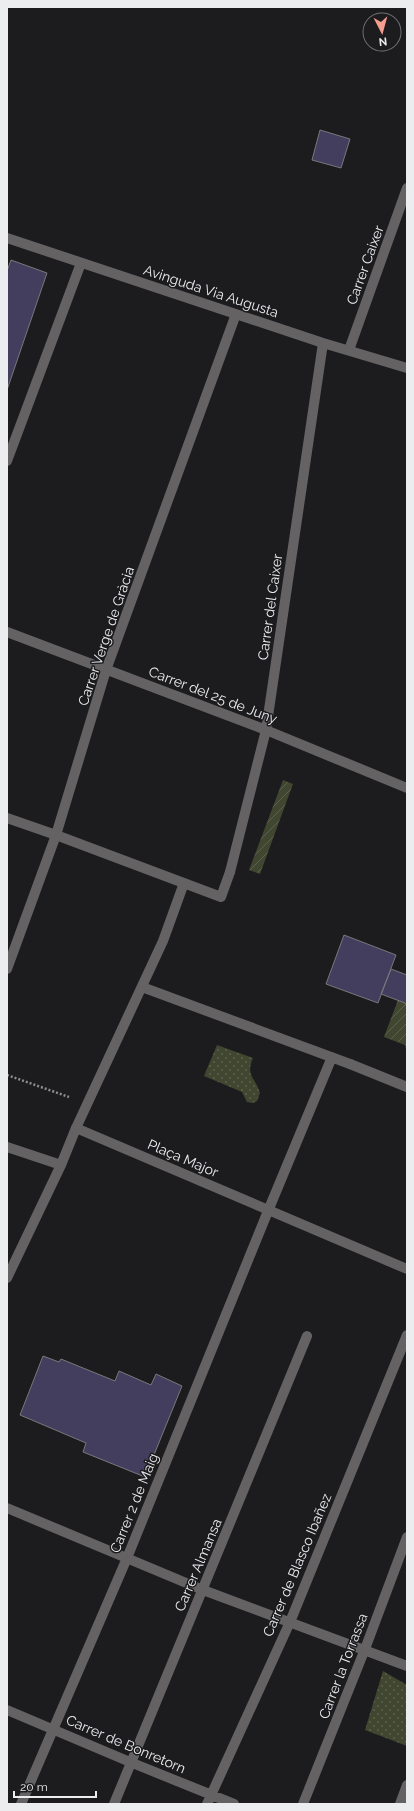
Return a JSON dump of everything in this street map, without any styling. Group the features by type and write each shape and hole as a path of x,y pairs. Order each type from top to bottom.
{"street":[{"name":"Carrer Caixer","path":"349,350 407,188"},
{"name":"Avinguda Via Augusta","path":"7,238 323,343 407,368"},
{"path":"7,461 81,263"},
{"name":"Carrer Verge de Gràcia","path":"7,969 56,835 106,670 236,314"},
{"name":"Carrer del Caixer","path":"184,883 221,897 230,872 266,730 323,343"},
{"name":"Carrer del 25 de Juny","path":"7,632 266,730 407,788"},
{"path":"7,818 184,883 163,941 7,1278"},
{"path":"142,987 332,1057 407,1087"},
{"path":"268,1211 332,1057"},
{"name":"Plaça Major","path":"76,1128 407,1269"},
{"path":"7,1147 60,1165"},
{"name":"Carrer 2 de Maig","path":"21,1804 52,1729 127,1558 268,1211"},
{"name":"Carrer de Blasco Ibañez","path":"209,1799 290,1622 407,1335"},
{"name":"Carrer Almansa","path":"114,1804 130,1762 203,1590 307,1336"},
{"path":"7,1508 203,1590 365,1649 407,1666"},
{"name":"Carrer la Torrassa","path":"303,1804 365,1649 407,1537"},
{"name":"Carrer de Bonretorn","path":"7,1710 130,1762 209,1799 234,1804"},
{"path":"400,1804 407,1785"}],"path":[{"path":"7,1075 72,1098"}],"green space":[{"path":"283,780 293,784 260,874 249,870"},
{"path":"398,1000 405,1003 407,1007 407,1053 405,1045 384,1037"},
{"path":"217,1045 253,1058 250,1069 252,1077 260,1093 257,1101 253,1103 247,1102 242,1092 204,1076"},
{"path":"383,1671 407,1685 407,1746 365,1730"}],"building":[{"path":"320,130 350,139 341,168 312,160"},
{"path":"11,260 47,273 7,390 7,271"},
{"path":"344,935 396,955 378,1003 326,984"},
{"path":"391,969 407,975 407,1007 405,1003 381,994"},
{"path":"43,1356 59,1362 61,1359 115,1381 119,1371 151,1385 156,1374 182,1386 145,1477 83,1452 86,1443 20,1415"}]}
